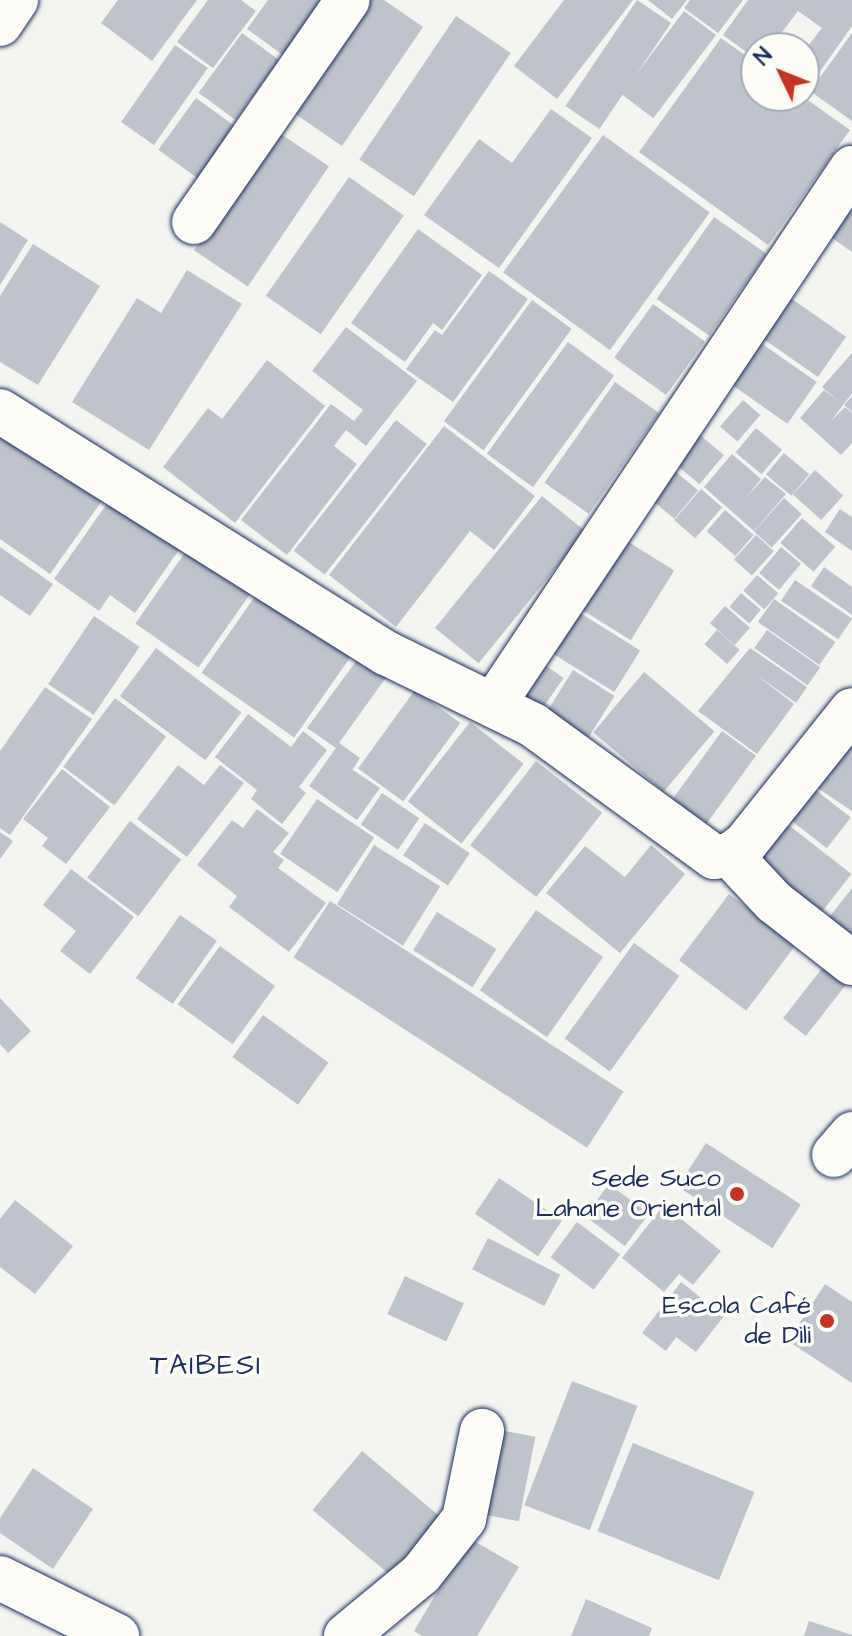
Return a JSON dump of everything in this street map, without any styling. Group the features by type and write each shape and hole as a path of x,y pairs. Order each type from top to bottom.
{"street":[{"path":"0,24 16,0"},
{"path":"194,222 348,0"},
{"path":"493,705 852,168"},
{"path":"0,411 386,653 533,725 714,857 730,855 745,844 852,710"},
{"path":"730,855 774,902 852,963"},
{"path":"346,1636 421,1574 464,1519 482,1431"},
{"path":"0,1578 110,1634"}],"building":[{"path":"118,0 197,0 152,61 101,23"},
{"path":"208,0 241,0 256,11 213,68 177,42"},
{"path":"268,0 342,0 295,64 247,29"},
{"path":"363,0 384,0 423,27 342,146 288,109"},
{"path":"564,0 633,0 557,99 514,66"},
{"path":"637,0 671,23 599,129 565,106"},
{"path":"648,0 687,0 672,19"},
{"path":"690,0 743,0 718,33 684,8"},
{"path":"748,0 852,0 852,26 820,72 819,32 822,28 798,11 782,32 740,32 740,47 723,35"},
{"path":"684,11 716,35 653,118 621,94"},
{"path":"456,16 511,53 414,196 359,159"},
{"path":"242,33 279,60 236,120 199,93"},
{"path":"852,33 852,121 820,98 820,77"},
{"path":"721,38 740,52 740,112 820,112 820,109 850,130 768,245 639,152"},
{"path":"175,45 208,68 154,145 121,122"},
{"path":"196,98 237,128 200,180 158,150"},
{"path":"551,109 592,138 499,268 424,215 479,139 512,163"},
{"path":"275,130 329,166 248,287 194,250"},
{"path":"603,135 710,213 610,350 503,273"},
{"path":"349,177 404,215 321,334 266,296"},
{"path":"852,195 852,252 825,233"},
{"path":"714,217 766,254 709,336 657,299"},
{"path":"0,222 28,240 0,285"},
{"path":"418,229 482,275 442,330 433,323 405,362 351,323"},
{"path":"33,244 100,286 38,385 0,362 0,296"},
{"path":"187,270 242,304 149,450 72,402 137,298 161,313"},
{"path":"489,271 528,299 453,402 406,369 435,330 442,335"},
{"path":"792,299 846,337 818,377 764,339"},
{"path":"532,300 572,329 483,450 444,421"},
{"path":"653,304 705,342 666,395 614,357"},
{"path":"346,327 417,381 366,446 346,430 334,446 357,464 287,555 241,520 331,404 354,421 363,410 312,371"},
{"path":"568,342 614,376 533,487 487,454"},
{"path":"761,343 817,382 787,424 732,385"},
{"path":"852,353 852,393 831,421 845,407 852,413 852,443 841,455 800,418 824,390 838,401 822,387"},
{"path":"267,360 325,406 235,523 163,467 208,408 222,419"},
{"path":"615,382 659,413 589,514 544,483"},
{"path":"852,396 852,412 844,405"},
{"path":"743,400 760,415 737,442 720,426"},
{"path":"396,420 427,444 325,575 294,551"},
{"path":"0,421 106,495 50,574 0,539"},
{"path":"444,426 535,496 494,550 470,531 396,627 329,575"},
{"path":"756,428 782,450 761,474 735,453"},
{"path":"694,430 724,455 699,484 670,459"},
{"path":"784,453 809,474 791,496 766,474"},
{"path":"732,454 761,479 746,498 765,477 786,494 754,531 704,487"},
{"path":"669,466 698,490 674,519 645,494"},
{"path":"815,470 843,495 821,520 793,495"},
{"path":"701,489 722,507 695,538 674,520"},
{"path":"113,495 183,544 135,613 110,595 99,611 54,579"},
{"path":"542,496 586,531 479,663 435,628"},
{"path":"784,498 802,514 772,548 754,531"},
{"path":"840,509 852,517 852,551 825,532"},
{"path":"725,510 754,535 735,556 707,531"},
{"path":"802,518 835,547 814,572 780,543"},
{"path":"614,533 674,571 631,640 571,603"},
{"path":"756,535 774,551 752,576 734,560"},
{"path":"191,544 254,588 198,668 135,623"},
{"path":"0,547 53,584 30,616 0,595"},
{"path":"781,547 801,564 779,590 759,573"},
{"path":"824,567 852,587 852,615 811,586"},
{"path":"757,575 778,593 764,609 743,591"},
{"path":"795,580 852,618 838,639 781,601"},
{"path":"263,585 356,650 294,737 202,673"},
{"path":"741,593 761,610 749,624 729,607"},
{"path":"774,599 835,642 819,665 758,622"},
{"path":"569,606 640,651 614,692 543,648"},
{"path":"725,606 750,628 735,645 710,623"},
{"path":"94,616 140,647 94,715 48,684"},
{"path":"717,630 740,650 727,664 705,644"},
{"path":"767,630 820,667 808,685 754,648"},
{"path":"156,648 241,712 205,760 120,696"},
{"path":"750,648 807,687 796,703 754,673 794,704 757,754 698,711"},
{"path":"362,653 390,672 339,743 360,758 350,774 353,770 380,788 357,820 309,786 336,748 307,728"},
{"path":"535,658 564,678 541,711 512,691"},
{"path":"573,670 615,696 589,738 547,712"},
{"path":"644,672 714,731 664,792 593,733"},
{"path":"45,687 92,719 10,835 0,828 0,751"},
{"path":"415,690 460,723 403,801 358,768"},
{"path":"115,698 166,737 114,805 63,767"},
{"path":"248,714 291,747 303,731 327,750 299,787 306,793 282,824 251,799 257,790 215,757"},
{"path":"470,722 524,764 461,843 408,802"},
{"path":"722,731 756,756 707,824 673,799"},
{"path":"840,739 852,747 852,811 810,783"},
{"path":"536,761 602,813 536,897 470,845"},
{"path":"178,765 204,785 220,765 244,783 187,857 137,819"},
{"path":"62,769 110,807 66,864 42,846 48,838 23,819"},
{"path":"813,788 851,818 827,848 789,819"},
{"path":"382,793 419,818 398,850 361,825"},
{"path":"317,799 374,838 337,892 280,854"},
{"path":"257,809 289,833 273,852 284,860 278,868 326,903 289,952 229,907 237,896 197,865 232,820 243,828"},
{"path":"130,821 181,860 138,916 87,878"},
{"path":"425,823 470,853 448,886 403,855"},
{"path":"786,823 851,874 818,917 752,866"},
{"path":"0,832 13,841 0,859"},
{"path":"374,845 440,886 403,946 337,904"},
{"path":"651,845 685,874 620,953 546,893 585,846 625,877"},
{"path":"71,869 134,917 90,974 60,951 76,931 43,905"},
{"path":"852,888 852,939 827,920"},
{"path":"729,894 796,945 746,1011 679,960"},
{"path":"330,901 624,1092 587,1148 294,957"},
{"path":"536,910 603,957 547,1037 480,990"},
{"path":"437,912 496,949 473,987 413,950"},
{"path":"180,915 217,941 173,1004 136,978"},
{"path":"634,943 679,976 610,1071 565,1038"},
{"path":"220,946 275,986 233,1044 178,1004"},
{"path":"823,967 846,985 806,1036 783,1018"},
{"path":"0,998 31,1031 8,1053 0,1044"},
{"path":"263,1015 329,1063 298,1105 232,1057"},
{"name":"Sede Suco Lahane Oriental","path":"706,1143 801,1205 772,1248 678,1187"},
{"path":"499,1178 562,1220 538,1256 475,1214"},
{"path":"609,1184 649,1214 625,1246 585,1216"},
{"path":"15,1200 73,1246 35,1294 0,1267 0,1219"},
{"path":"664,1205 721,1251 693,1285 679,1274 664,1292 622,1258"},
{"path":"577,1222 620,1254 594,1290 551,1257"},
{"path":"488,1238 560,1275 544,1306 472,1269"},
{"path":"405,1276 464,1303 446,1342 387,1314"},
{"path":"681,1282 724,1316 696,1352 676,1337 666,1351 642,1333"},
{"name":"Escola Café de Dili","path":"825,1284 852,1302 852,1383 788,1341"},
{"path":"572,1381 637,1406 590,1530 524,1505"},
{"path":"500,1430 535,1437 519,1521 484,1514"},
{"path":"633,1443 754,1492 719,1580 597,1531"},
{"path":"362,1451 449,1524 399,1583 313,1510"},
{"path":"33,1468 93,1509 53,1569 0,1533 0,1518"},
{"path":"469,1538 519,1567 477,1636 422,1636 414,1631"},
{"path":"586,1599 652,1628 649,1636 571,1636"},
{"path":"809,1621 852,1635 852,1636 804,1636"}],"place":[{"name":"Sede Suco Lahane Oriental","path":"737,1194"},
{"name":"Escola Café de Dili","path":"827,1321"}],"district":[{"name":"TAIBESI","path":"206,1366"}]}
